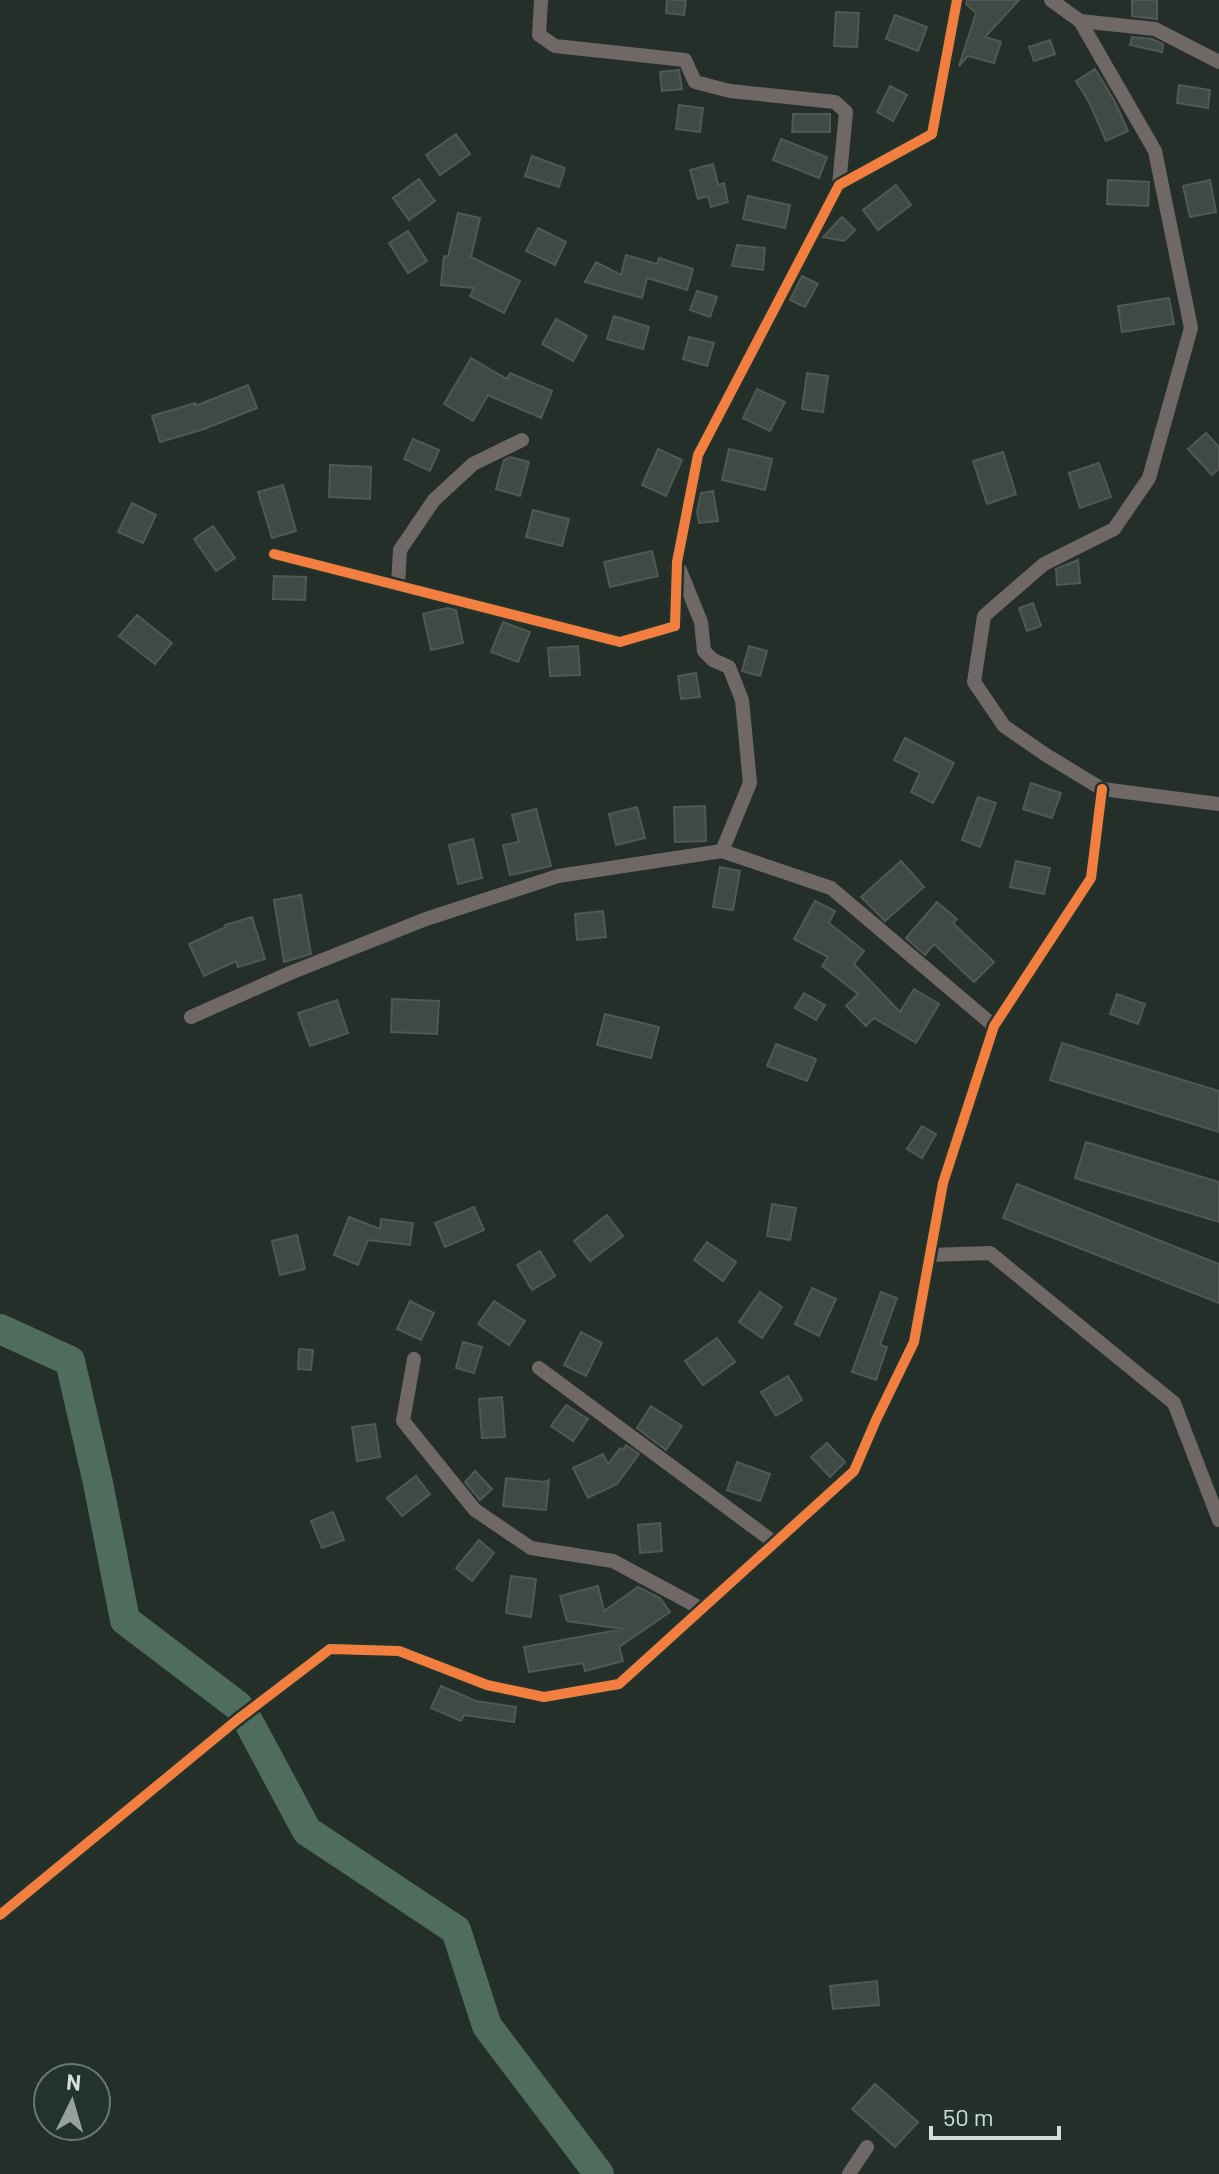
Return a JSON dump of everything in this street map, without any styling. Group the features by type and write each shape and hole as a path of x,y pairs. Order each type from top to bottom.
{"street":[{"path":"274,554 620,642 675,626 677,562 698,455 839,185 846,112 835,102 730,91 695,82 685,60 555,46 539,35 541,0"},
{"path":"839,185 932,134 957,0"},
{"path":"1051,0 1080,21 1155,151 1191,328 1149,478 1114,529 1044,564 984,616 974,682 1004,726 1102,789 1219,804"},
{"path":"1080,21 1155,29 1219,62"},
{"path":"398,585 400,550 434,500 473,464 522,440"},
{"path":"677,562 701,622 704,651 713,660 729,667 742,700 750,783 722,851"},
{"path":"0,1915 237,1720 330,1649 399,1651 487,1685 544,1697 619,1684 854,1471 914,1342 943,1183 994,1026 1091,878 1102,789"},
{"path":"191,1017 290,973 426,919 558,876 722,851 831,888 994,1026"},
{"path":"930,1255 990,1253 1174,1403 1219,1520"},
{"path":"414,1359 403,1421 475,1510 531,1548 613,1561 702,1609"},
{"path":"539,1368 775,1543"},
{"path":"849,2174 867,2147"}],"building":[{"path":"667,0 686,0 684,15 666,13"},
{"path":"967,0 1019,0 985,37 1001,42 994,63 968,56 959,66 976,13 966,4"},
{"path":"1132,0 1157,0 1157,19 1132,16"},
{"path":"836,12 859,13 857,47 834,46"},
{"path":"895,15 927,27 918,51 886,39"},
{"path":"1132,37 1152,39 1163,44 1162,52 1130,45"},
{"path":"1050,40 1055,54 1034,61 1029,47"},
{"path":"1095,69 1128,131 1106,141 1076,81"},
{"path":"679,70 682,89 662,91 660,72"},
{"path":"1179,85 1210,90 1208,108 1177,103"},
{"path":"890,86 907,95 893,121 877,112"},
{"path":"679,105 703,108 700,132 676,129"},
{"path":"793,114 830,114 830,132 792,132"},
{"path":"456,134 470,154 440,175 426,155"},
{"path":"781,139 827,157 819,178 773,160"},
{"path":"532,156 565,168 559,187 525,176"},
{"path":"713,164 718,185 724,183 728,202 711,207 708,196 698,199 690,170"},
{"path":"419,179 435,201 409,220 393,198"},
{"path":"1108,180 1149,182 1148,206 1107,204"},
{"path":"1210,180 1216,212 1190,217 1183,186"},
{"path":"896,185 911,205 878,230 863,210"},
{"path":"748,196 790,205 785,228 743,219"},
{"path":"458,213 480,218 471,257 520,281 504,313 470,296 474,288 441,285 444,256 448,257"},
{"path":"842,217 855,230 844,241 823,237"},
{"path":"538,228 566,242 555,265 526,251"},
{"path":"408,231 427,261 408,273 389,243"},
{"path":"737,245 765,248 763,270 732,266"},
{"path":"626,255 657,264 659,258 693,269 687,290 647,278 642,298 585,282 596,262 621,275"},
{"path":"802,276 818,284 805,307 790,300"},
{"path":"697,291 717,297 710,317 690,310"},
{"path":"1169,298 1174,324 1122,332 1118,306"},
{"path":"614,316 649,327 643,349 607,339"},
{"path":"556,319 587,336 573,361 542,344"},
{"path":"689,337 714,343 707,366 683,359"},
{"path":"471,358 507,379 510,373 552,391 541,418 488,395 473,421 444,404"},
{"path":"807,373 828,376 823,412 802,409"},
{"path":"248,385 257,408 160,442 152,416 195,403 195,406"},
{"path":"757,389 785,402 770,431 743,418"},
{"path":"1206,433 1219,447 1219,469 1212,475 1188,449"},
{"path":"413,439 439,450 430,471 404,459"},
{"path":"658,449 682,460 666,496 642,485"},
{"path":"729,449 772,459 765,490 722,480"},
{"path":"1003,452 1016,494 987,504 973,461"},
{"path":"510,457 529,462 520,496 496,489 504,460"},
{"path":"1099,463 1111,497 1080,508 1069,473"},
{"path":"330,465 371,467 370,499 329,497"},
{"path":"283,485 296,531 272,538 258,492"},
{"path":"713,491 718,521 699,523 697,512 701,493"},
{"path":"132,503 156,515 143,543 118,532"},
{"path":"533,510 569,519 562,546 526,537"},
{"path":"213,526 235,558 216,571 194,539"},
{"path":"652,551 658,576 610,587 604,562"},
{"path":"1078,560 1080,583 1057,585 1056,569"},
{"path":"274,576 306,577 305,600 273,599"},
{"path":"1033,603 1041,626 1027,631 1019,608"},
{"path":"447,608 456,610 463,643 431,650 423,614"},
{"path":"137,615 172,643 155,664 119,636"},
{"path":"503,622 530,632 518,662 491,652"},
{"path":"578,646 580,675 550,676 548,648"},
{"path":"749,646 767,651 760,676 742,671"},
{"path":"696,673 700,697 681,699 678,676"},
{"path":"905,738 954,763 933,803 911,792 920,773 894,760"},
{"path":"1031,783 1061,793 1052,818 1023,809"},
{"path":"978,797 996,803 980,847 962,840"},
{"path":"705,806 706,841 675,842 674,807"},
{"path":"637,807 645,838 616,845 609,814"},
{"path":"536,809 551,866 510,875 503,845 519,842 512,815"},
{"path":"473,839 482,878 458,884 449,845"},
{"path":"901,861 924,887 885,921 861,897"},
{"path":"1016,861 1050,868 1044,894 1010,887"},
{"path":"720,867 740,871 733,910 713,907"},
{"path":"301,895 311,954 284,962 274,900"},
{"path":"815,901 835,911 829,923 864,951 854,964 900,1012 914,989 939,1004 916,1043 874,1018 866,1026 846,1006 858,994 822,966 828,957 794,939"},
{"path":"937,902 957,919 953,923 994,962 974,982 934,944 925,955 906,938"},
{"path":"603,911 606,937 577,940 575,914"},
{"path":"252,917 265,959 238,967 236,961 204,976 189,944 225,925"},
{"path":"804,993 825,1005 816,1020 795,1008"},
{"path":"1117,994 1145,1004 1138,1024 1110,1014"},
{"path":"392,999 439,1001 437,1034 391,1032"},
{"path":"337,1000 348,1033 310,1046 298,1013"},
{"path":"605,1014 659,1027 651,1058 597,1045"},
{"path":"1062,1043 1219,1091 1219,1132 1050,1080"},
{"path":"776,1044 816,1059 807,1081 767,1066"},
{"path":"922,1126 936,1134 922,1158 907,1149"},
{"path":"1086,1142 1219,1182 1219,1222 1075,1178"},
{"path":"1017,1184 1219,1264 1219,1303 1003,1218"},
{"path":"772,1204 796,1208 790,1240 767,1236"},
{"path":"474,1207 484,1230 445,1247 435,1223"},
{"path":"607,1215 623,1236 590,1261 574,1241"},
{"path":"349,1217 380,1229 381,1219 413,1223 410,1245 368,1240 358,1265 334,1255"},
{"path":"297,1235 305,1269 280,1275 272,1241"},
{"path":"707,1242 736,1262 723,1281 694,1260"},
{"path":"540,1251 555,1276 532,1290 517,1265"},
{"path":"812,1288 836,1299 819,1336 795,1324"},
{"path":"760,1292 782,1307 762,1338 739,1322"},
{"path":"881,1292 897,1298 880,1345 887,1347 876,1380 852,1372"},
{"path":"410,1301 434,1313 421,1340 397,1329"},
{"path":"494,1301 525,1321 509,1345 478,1324"},
{"path":"581,1332 602,1343 586,1376 564,1365"},
{"path":"717,1338 735,1362 703,1385 685,1361"},
{"path":"463,1342 482,1347 474,1373 456,1368"},
{"path":"299,1349 313,1350 311,1370 298,1369"},
{"path":"788,1376 802,1400 776,1416 761,1392"},
{"path":"502,1397 505,1437 482,1438 479,1399"},
{"path":"566,1405 588,1419 573,1441 551,1426"},
{"path":"651,1406 682,1426 666,1450 637,1428"},
{"path":"375,1424 380,1457 357,1461 352,1427"},
{"path":"827,1443 845,1462 830,1477 811,1457"},
{"path":"626,1445 639,1454 617,1484 588,1498 573,1468 603,1454 608,1464"},
{"path":"737,1462 770,1474 760,1501 727,1490"},
{"path":"475,1471 492,1489 480,1500 465,1482"},
{"path":"416,1476 430,1494 402,1516 387,1498"},
{"path":"506,1478 549,1480 546,1510 503,1506"},
{"path":"333,1512 344,1540 322,1548 311,1521"},
{"path":"660,1523 662,1551 640,1553 638,1525"},
{"path":"479,1540 494,1553 472,1581 456,1568"},
{"path":"511,1576 536,1579 531,1617 506,1613"},
{"path":"598,1586 604,1611 638,1587 660,1598 670,1612 619,1647 623,1661 585,1671 583,1663 529,1672 524,1647 623,1629 567,1621 560,1596"},
{"path":"441,1686 476,1701 516,1707 514,1722 464,1715 461,1721 431,1708"},
{"path":"877,1981 879,2005 833,2009 830,1986"},
{"path":"875,2084 918,2122 895,2147 852,2109"}],"waterway":[{"path":"0,1329 70,1361 125,1620 238,1706"},
{"path":"247,1719 307,1831 456,1930 487,2026 599,2174"}],"cycle path":[{"path":"274,554 620,642 675,626 677,562 698,455 839,185 932,134 957,0"},
{"path":"0,1915 237,1720 330,1649 399,1651 487,1685 544,1697 619,1684 854,1471 914,1342 943,1183 994,1026 1091,878 1102,789"}]}
